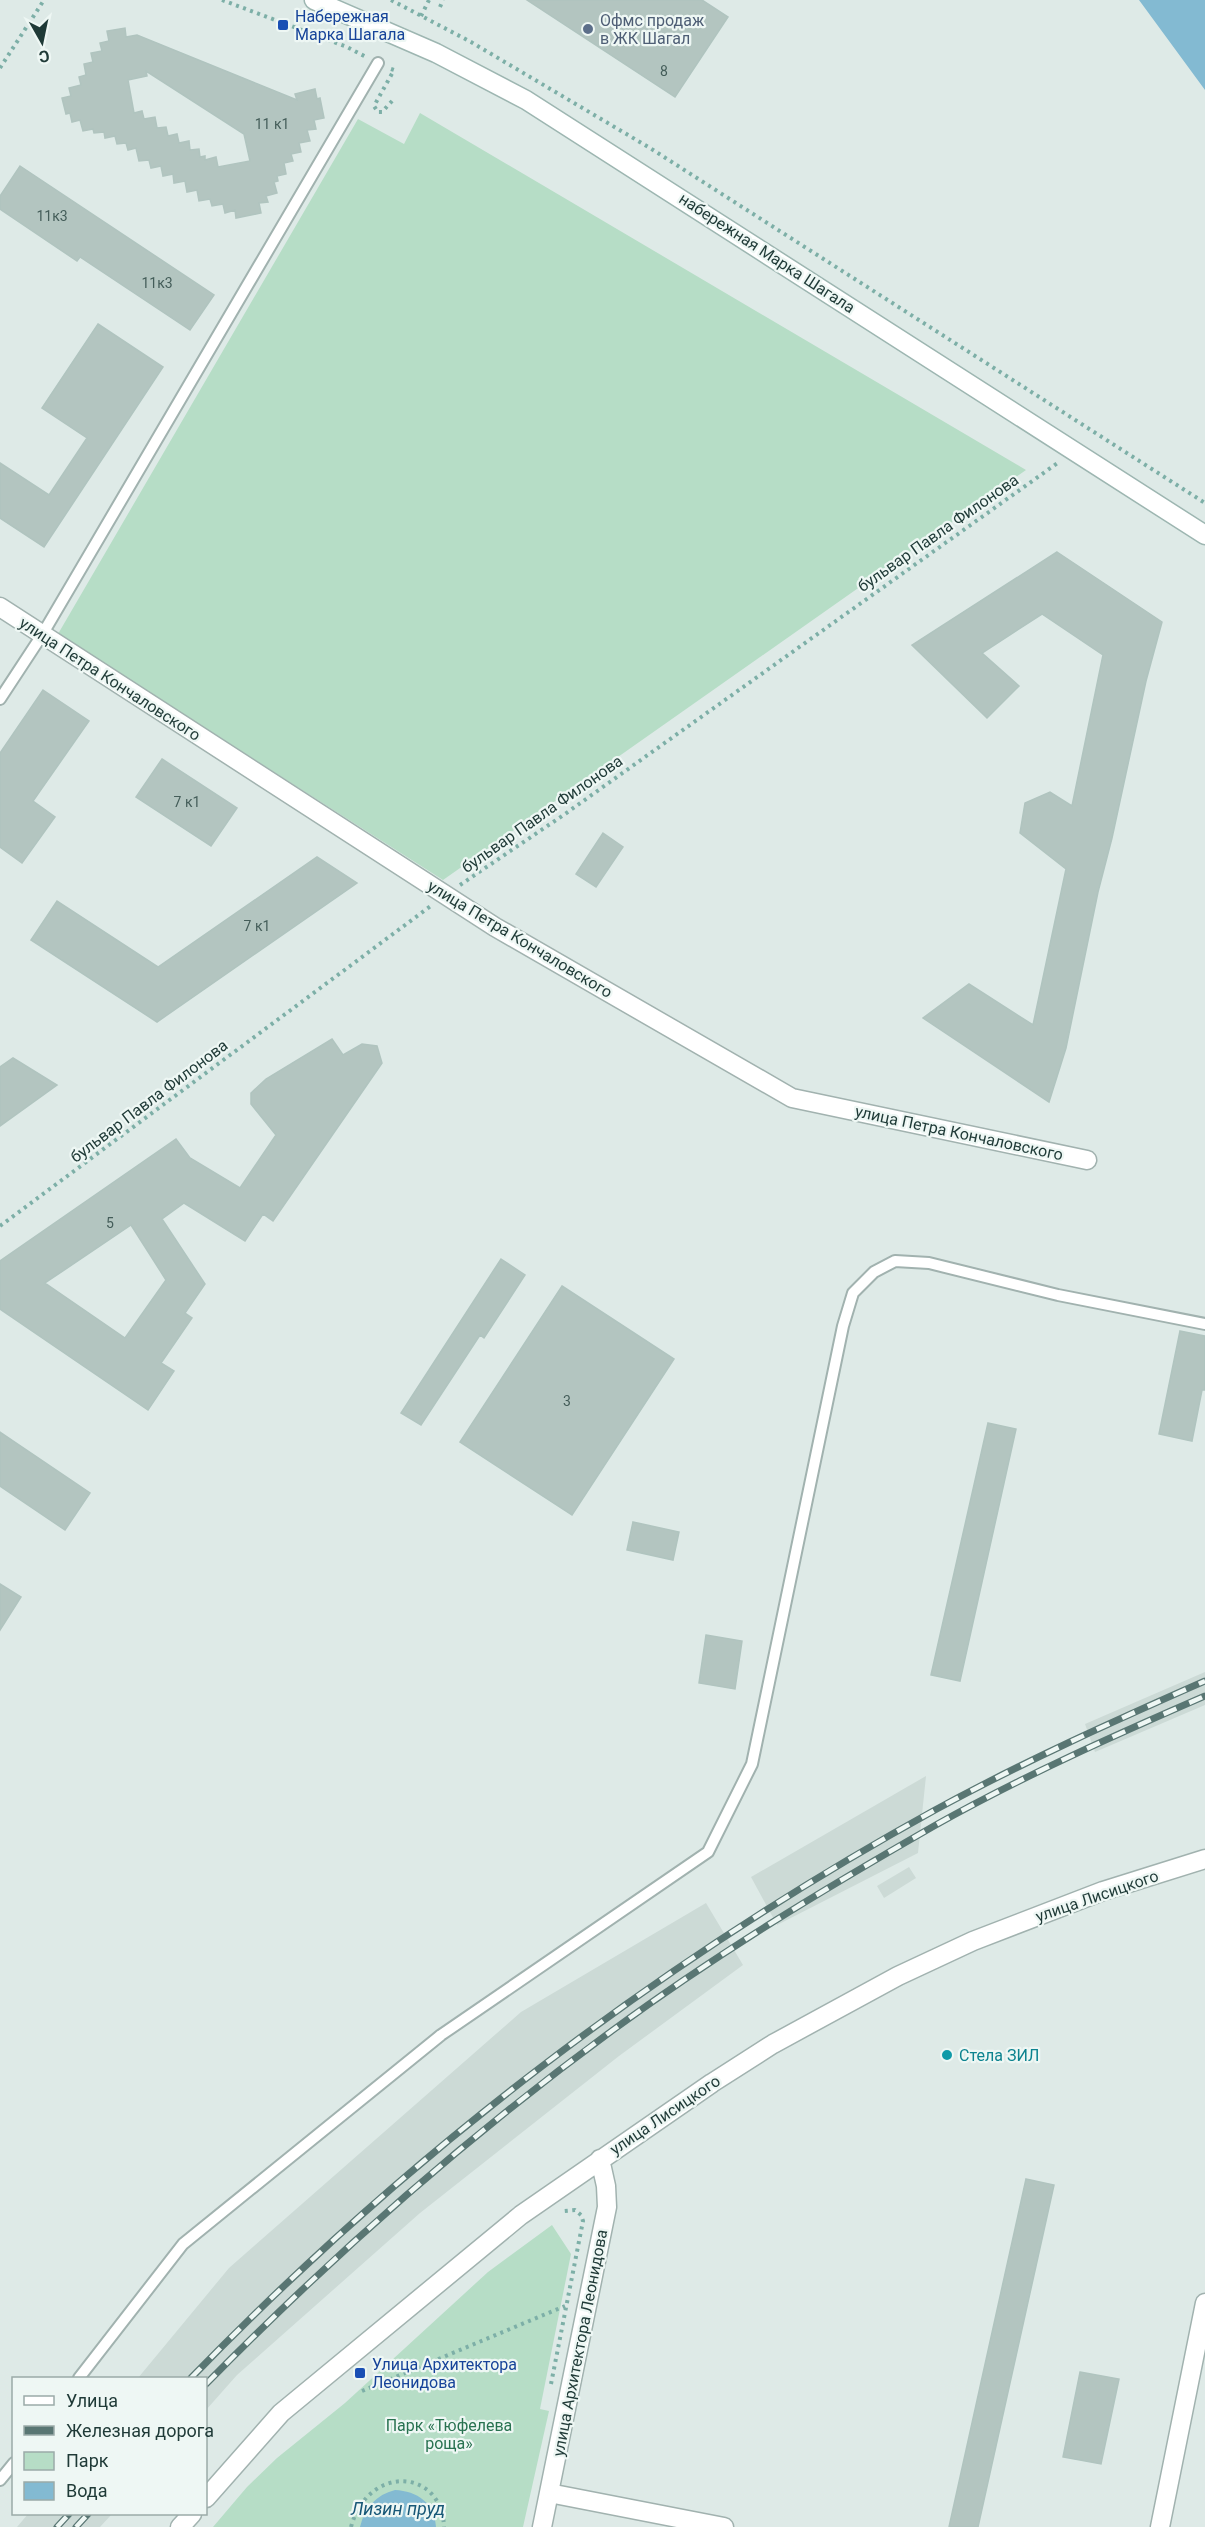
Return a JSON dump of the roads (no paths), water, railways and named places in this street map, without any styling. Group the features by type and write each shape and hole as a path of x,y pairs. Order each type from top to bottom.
{"street":[{"name":"набережная Марка Шагала","path":"314,0 436,53 526,100 1205,535"},
{"name":"улица Петра Кончаловского","path":"0,607 495,927 792,1098 1088,1160"},
{"name":"улица Лисицкого","path":"207,2497 281,2413 521,2215 600,2159 773,2044 898,1976 973,1941 1092,1895 1205,1859"},
{"name":"улица Архитектора Леонидова","path":"542,2527 607,2207 606,2186 600,2159"},
{"path":"1160,2527 1205,2303"},
{"path":"549,2493 724,2527"},
{"path":"180,2527 191,2515"}],"lane":[{"path":"0,699 42,635 378,63"},
{"path":"81,2377 183,2244 441,2035 708,1852 752,1764 843,1326 853,1293 874,1272 895,1261 929,1263 1058,1295 1205,1324"},
{"path":"0,2480 12,2465"}],"water":[{"path":"1139,0 1205,0 1205,90"},
{"name":"Лизин пруд","path":"395,2490 411,2493 423,2500 432,2511 436,2527 360,2527 372,2503 382,2495"}],"railway":[{"path":"192,2377 274,2295 450,2139 542,2066 637,1997 734,1931 833,1869 935,1810 1069,1742 1205,1681"},
{"path":"207,2383 302,2290 454,2155 559,2070 691,1975 852,1874 967,1808 1034,1774 1205,1696"},
{"path":"57,2527 68,2515"},
{"path":"76,2527 87,2515"}],"place":[{"name":"Набережная Марка Шагала","path":"283,25"},
{"name":"Офмс продаж в ЖК Шагал","path":"588,29"},
{"name":"Стела ЗИЛ","path":"947,2055"},
{"name":"Улица Архитектора Леонидова","path":"360,2373"}],"park label":[{"name":"Парк «Тюфелева роща»","path":"449,2434"}]}
